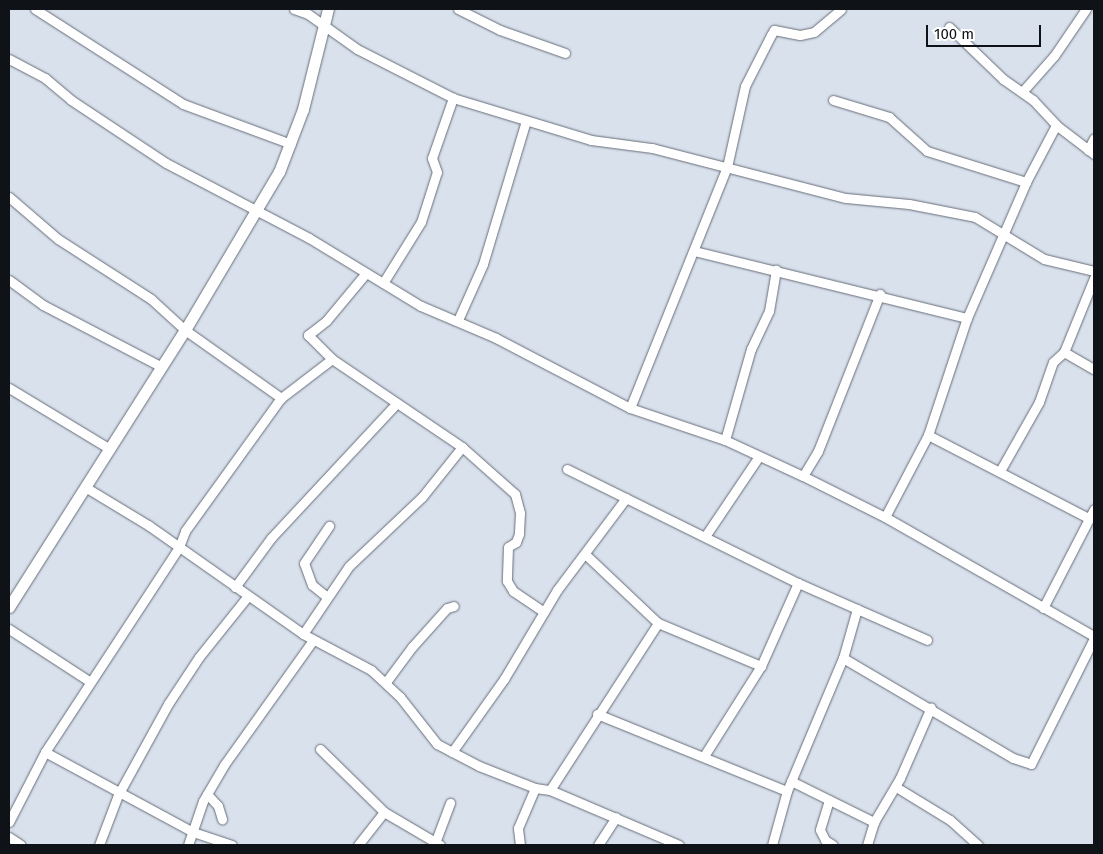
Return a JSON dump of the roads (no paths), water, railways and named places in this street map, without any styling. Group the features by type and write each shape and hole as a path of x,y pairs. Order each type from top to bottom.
{"street":[{"path":"35,9 183,104 291,144"},
{"path":"294,9 357,48 453,98 591,140 652,148 846,198 958,213 993,224 1004,238 1044,258 1094,271"},
{"path":"9,608 110,449 160,366 185,330 257,211 291,144 328,9"},
{"path":"458,9 500,30 565,53"},
{"path":"630,408 727,167 745,86 774,30 800,35 814,32 841,9"},
{"path":"1022,92 1054,56 1086,9"},
{"path":"949,27 1056,125 1091,152 1094,138"},
{"path":"9,59 46,78 141,148 257,211 421,306 458,320 630,408 725,440 803,476 885,517 1094,637 1031,764 1013,758 931,707 843,658"},
{"path":"383,283 421,222 437,172 432,158 453,98"},
{"path":"833,100 889,117 927,151 1026,182"},
{"path":"458,320 483,264 526,120"},
{"path":"885,517 928,435 967,318 1004,238 1026,182 1056,125"},
{"path":"9,197 58,239 151,299 185,330 281,398"},
{"path":"694,252 880,294 967,318"},
{"path":"725,440 751,349 769,311 776,270"},
{"path":"366,273 326,321 308,335 332,360 395,405 462,447 515,494 520,513 519,534 516,542 508,547 506,581 513,591 544,612"},
{"path":"1000,471 1039,402 1053,362 1064,352 1094,278"},
{"path":"9,280 43,305 160,366"},
{"path":"803,476 818,451 880,294"},
{"path":"1064,352 1094,369"},
{"path":"9,822 45,752 89,681 179,547 185,531 281,398 332,360"},
{"path":"9,388 110,449"},
{"path":"235,587 271,538 395,405"},
{"path":"928,435 1088,518"},
{"path":"303,634 349,566 422,497 462,447"},
{"path":"706,535 759,456"},
{"path":"567,469 706,535 798,582 927,640"},
{"path":"85,487 179,547 247,597 303,634 372,670 386,682 424,732 452,752 535,788 550,790 616,817 679,845"},
{"path":"452,752 544,612 626,498"},
{"path":"1043,608 1094,509"},
{"path":"327,597 312,585 304,563 329,526"},
{"path":"586,554 658,623 761,666"},
{"path":"704,756 761,666 798,582"},
{"path":"99,845 118,795 199,657 247,597"},
{"path":"386,682 418,640 454,606"},
{"path":"772,845 787,791 843,658 857,609"},
{"path":"550,790 597,714 658,623"},
{"path":"9,629 89,681"},
{"path":"188,845 207,794 261,710 313,640"},
{"path":"867,845 874,822 896,787 931,707"},
{"path":"597,714 655,740 704,756 787,791"},
{"path":"320,749 384,812 438,844 450,803"},
{"path":"45,752 118,795 192,832 232,845"},
{"path":"792,781 874,822"},
{"path":"896,787 950,820 978,845"},
{"path":"520,844 518,828 535,788"},
{"path":"207,794 218,806 222,819"},
{"path":"829,800 820,830 825,840 833,845"},
{"path":"358,845 384,812"},
{"path":"598,845 616,817"},
{"path":"9,837 22,845"}]}
